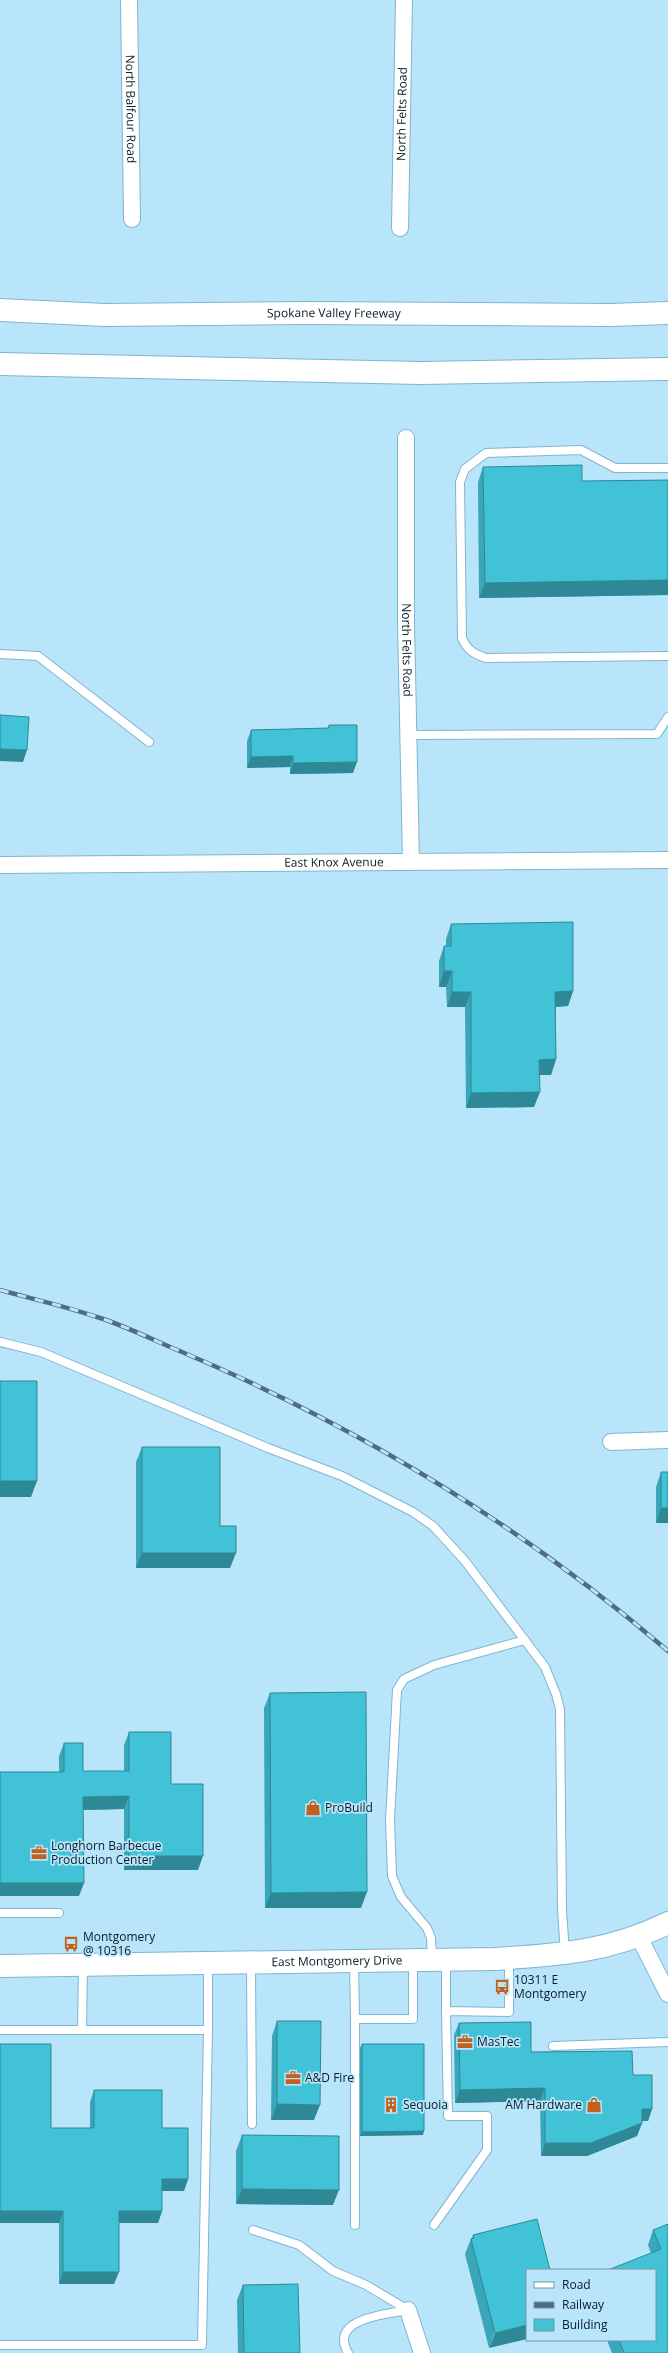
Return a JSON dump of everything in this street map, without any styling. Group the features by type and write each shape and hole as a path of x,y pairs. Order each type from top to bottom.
{"main road":[{"name":"Spokane Valley Freeway","path":"0,310 105,315 305,313 611,315 668,313"},
{"path":"0,364 421,373 668,369"},
{"name":"East Montgomery Drive","path":"0,1966 508,1958 565,1954 599,1949 639,1937 668,1923"}],"street":[{"name":"North Balfour Road","path":"129,0 132,218"},
{"name":"North Felts Road","path":"400,228 404,0"},
{"name":"North Felts Road","path":"406,438 408,735 411,862"},
{"name":"East Knox Avenue","path":"0,865 668,860"},
{"path":"611,1442 668,1440"},
{"path":"639,1937 668,1994"},
{"path":"408,2310 422,2353"}],"lane":[{"path":"668,468 615,468 581,450 486,453 465,469 460,482 462,638 466,647 473,653 486,658 668,656"},
{"path":"0,654 38,656 149,742"},
{"path":"408,735 657,734 668,717"},
{"path":"0,1342 41,1352 253,1442 342,1476 413,1512 433,1526 465,1561 545,1667 556,1694 560,1709 562,1910 565,1954"},
{"path":"434,2225 488,2150 488,2116 448,2116 446,2011 431,1960 431,1938 427,1928 401,1897 392,1876 390,1820 397,1690 404,1679 434,1665 525,1640"},
{"path":"0,1913 59,1913"},
{"path":"446,2011 508,2012 508,1958"},
{"path":"355,2019 413,2019 431,1960"},
{"path":"354,1961 355,2225"},
{"path":"251,1962 252,2124"},
{"path":"0,2344 202,2345 208,1963"},
{"path":"82,2030 83,1965"},
{"path":"0,2030 208,2030"},
{"path":"553,2046 668,2042"},
{"path":"253,2230 299,2245 333,2271 366,2285 408,2310"},
{"path":"348,2353 344,2343 345,2337 355,2322 366,2318 408,2310"}],"building":[{"path":"582,465 582,481 668,480 668,580 485,583 483,467"},
{"path":"0,715 29,717 27,750 0,749"},
{"path":"329,725 357,725 357,762 293,763 293,756 251,757 251,730 329,728"},
{"path":"573,922 573,991 555,992 556,1059 539,1060 540,1092 471,1093 471,992 452,992 452,971 444,971 444,946 451,946 451,924"},
{"path":"0,1381 37,1381 37,1481 0,1481"},
{"path":"142,1447 220,1447 220,1526 236,1526 236,1553 142,1553"},
{"path":"661,1472 668,1472 668,1508 661,1508"},
{"name":"ProBuild","path":"366,1692 367,1892 271,1893 270,1693"},
{"path":"129,1732 171,1732 171,1784 203,1784 203,1856 129,1856 129,1796 83,1797 84,1883 0,1883 0,1772 64,1772 64,1743 83,1743 83,1771 129,1771"},
{"name":"A&D Fire","path":"277,2021 321,2021 320,2105 277,2104"},
{"path":"531,2022 531,2052 632,2051 633,2075 652,2075 652,2109 642,2109 642,2123 591,2143 545,2143 545,2088 460,2090 459,2023"},
{"path":"0,2044 51,2044 51,2128 94,2128 94,2090 162,2090 162,2128 188,2128 188,2179 162,2179 162,2211 119,2211 119,2272 63,2272 63,2211 0,2211"},
{"name":"Sequoia","path":"362,2044 424,2044 424,2131 362,2132"},
{"path":"242,2135 339,2136 339,2190 242,2189"},
{"path":"537,2219 550,2269 526,2269 526,2325 495,2333 471,2239 474,2238 473,2235"},
{"path":"668,2224 668,2353 624,2353 619,2341 656,2341 656,2269 611,2269 661,2249 653,2230"},
{"path":"298,2284 300,2353 244,2353 243,2285"}],"railway":[{"path":"0,1290 76,1310 131,1330 247,1381 311,1412 374,1446 497,1521 556,1562 668,1651"}],"place":[{"name":"ProBuild","path":"313,1808"},
{"name":"Longhorn Barbecue Production Center","path":"39,1853"},
{"name":"Montgomery @ 10316","path":"71,1944"},
{"name":"10311 E Montgomery","path":"502,1987"},
{"name":"MasTec","path":"465,2042"},
{"name":"A&D Fire","path":"293,2078"},
{"name":"Sequoia","path":"391,2105"},
{"name":"AM Hardware","path":"594,2105"}]}
